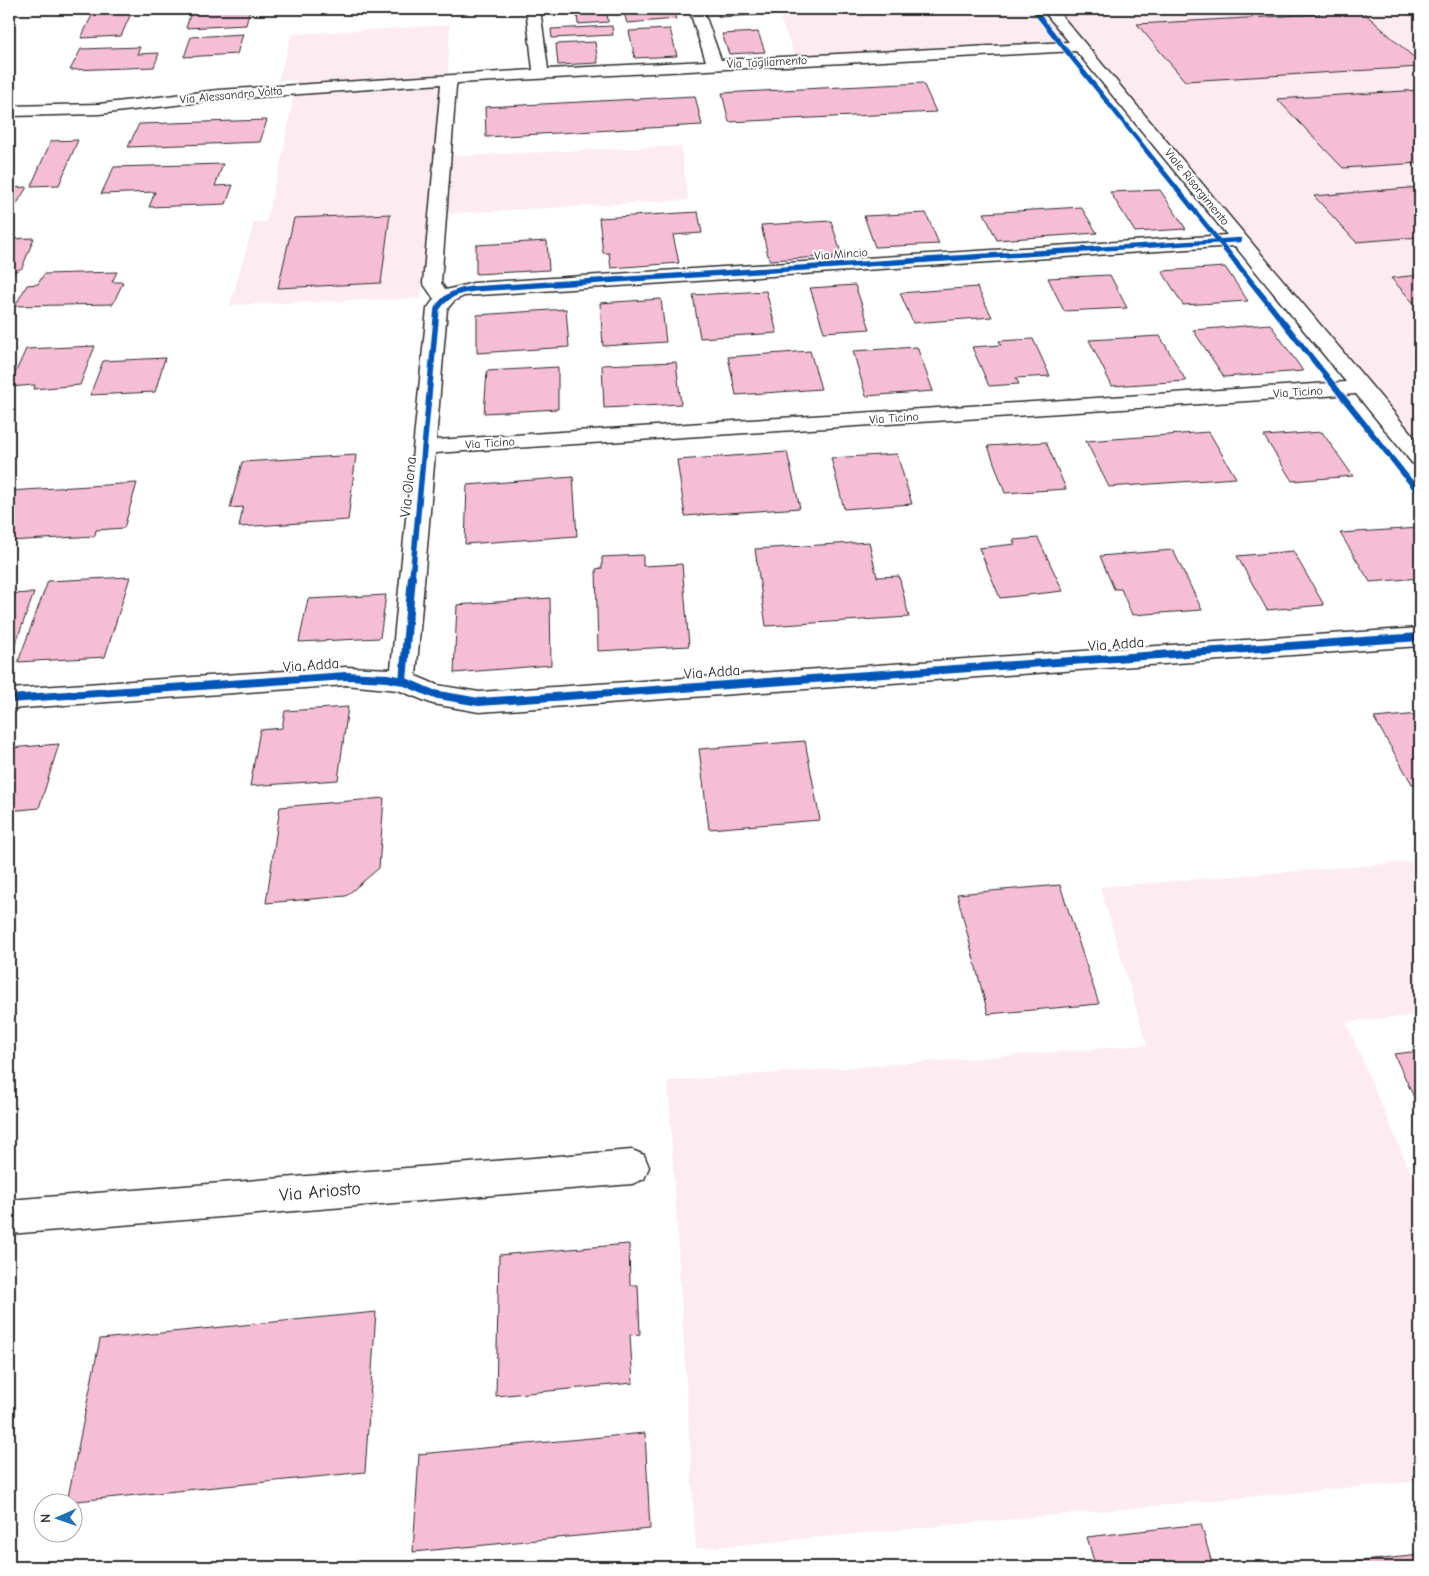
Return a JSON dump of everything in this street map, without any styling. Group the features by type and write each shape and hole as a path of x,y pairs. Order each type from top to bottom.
{"street":[{"path":"533,9 541,74"},
{"path":"696,9 715,65"},
{"name":"Viale Risorgimento","path":"1049,9 1420,458"},
{"name":"Via Tagliamento","path":"453,78 1081,46"},
{"path":"445,298 437,292 432,283 448,85 453,78"},
{"name":"Via Alessandro Volta","path":"9,111 99,109 218,94 335,88 453,78"},
{"name":"Via Mincio","path":"445,298 459,291 473,289 1240,240"},
{"name":"Via Olona","path":"403,681 426,448 437,309 445,298"},
{"name":"Via Ticino","path":"426,448 1362,387"},
{"name":"Via Adda","path":"9,700 346,676 387,678 403,681 433,694 479,702 1420,637"},
{"name":"Via Ariosto","path":"9,1217 632,1167"}],"shaded area":[{"path":"776,9 1047,9 1076,44 796,58"},
{"path":"1058,9 1420,9 1420,442"},
{"path":"450,25 448,72 457,85 453,156 681,146 688,200 428,215 421,298 230,305 254,222 266,222 284,148 296,81 278,80 292,34"},
{"path":"1420,861 1420,1015 1346,1022 1420,1195 1420,1481 696,1549 668,1081 1147,1045 1100,887"}],"building":[{"path":"133,9 121,36 81,38 94,11"},
{"path":"192,9 250,9 246,25 186,28"},
{"path":"461,9 496,9 496,11 461,13"},
{"path":"548,9 594,9 594,10 548,12"},
{"path":"717,9 755,9 757,15 719,17"},
{"path":"1315,9 1338,9 1342,12 1362,11 1420,63 1420,67 1185,81 1137,24 1320,14"},
{"path":"672,10 676,19 627,23 624,13"},
{"path":"607,13 608,22 578,24 577,14"},
{"path":"612,26 613,35 552,38 551,29"},
{"path":"670,29 677,56 635,58 629,31"},
{"path":"758,32 765,52 729,54 722,34"},
{"path":"243,34 237,54 184,57 191,37"},
{"path":"595,42 598,63 558,65 556,44"},
{"path":"140,47 137,54 159,53 154,67 70,70 81,49"},
{"path":"923,83 936,112 729,122 722,93"},
{"path":"1420,90 1420,163 1343,168 1277,99"},
{"path":"695,96 702,125 486,137 485,107"},
{"path":"267,120 260,142 128,147 139,124"},
{"path":"78,140 59,185 31,186 51,141"},
{"path":"223,164 215,186 233,185 226,204 149,207 155,192 101,194 114,167"},
{"path":"27,187 9,217 9,188"},
{"path":"1420,187 1420,237 1356,242 1314,196"},
{"path":"1160,190 1186,229 1135,232 1110,192"},
{"path":"1081,207 1097,233 997,240 984,213"},
{"path":"698,212 702,233 673,235 679,263 611,268 609,253 603,253 599,218"},
{"path":"926,213 939,244 875,247 864,216"},
{"path":"390,214 381,283 278,288 294,218"},
{"path":"831,221 842,256 769,260 761,225"},
{"path":"34,238 22,268 9,274 9,239"},
{"path":"547,241 549,270 476,274 476,245"},
{"path":"1225,267 1248,301 1183,305 1162,271"},
{"path":"117,272 112,282 123,282 113,304 15,306 27,285 38,284 44,274"},
{"path":"1110,275 1127,308 1064,311 1048,278"},
{"path":"1420,275 1420,310 1391,278"},
{"path":"855,285 870,329 824,332 810,288"},
{"path":"977,287 992,317 913,323 900,293"},
{"path":"766,291 777,333 700,338 693,295"},
{"path":"661,299 666,342 603,346 600,303"},
{"path":"566,309 569,347 477,353 477,315"},
{"path":"1270,324 1303,371 1224,377 1193,330"},
{"path":"1160,336 1186,381 1112,386 1089,340"},
{"path":"1033,339 1050,376 1016,378 1019,384 989,386 972,347 1001,345 999,341"},
{"path":"95,346 80,385 34,389 35,385 9,387 26,349"},
{"path":"917,347 933,391 866,396 853,351"},
{"path":"810,351 821,389 736,395 728,357"},
{"path":"165,358 155,392 90,395 103,361"},
{"path":"676,362 681,404 604,408 602,365"},
{"path":"558,367 558,409 484,413 487,371"},
{"path":"1209,432 1236,478 1109,487 1086,441"},
{"path":"1322,432 1353,476 1292,481 1264,436"},
{"path":"1046,442 1066,489 1005,493 988,446"},
{"path":"787,452 800,508 685,516 677,460"},
{"path":"897,454 912,504 844,509 831,458"},
{"path":"356,455 348,520 239,527 243,507 230,508 242,462"},
{"path":"573,477 577,536 465,544 467,485"},
{"path":"137,483 124,528 96,530 95,536 9,541 9,491"},
{"path":"1420,528 1420,578 1370,582 1340,533"},
{"path":"1038,538 1063,591 1000,598 979,548 1015,544 1013,540"},
{"path":"869,542 877,577 899,576 909,617 766,626 755,549"},
{"path":"1173,550 1202,610 1132,615 1121,589 1114,589 1100,556"},
{"path":"1293,551 1324,605 1267,610 1237,556"},
{"path":"643,555 643,566 682,564 689,646 598,651 596,569 602,568 602,557"},
{"path":"130,577 105,657 18,662 48,581"},
{"path":"34,593 12,653 9,654 9,594"},
{"path":"386,595 380,638 299,642 308,599"},
{"path":"550,598 551,665 454,673 457,605"},
{"path":"348,707 338,780 250,786 260,730 282,728 285,711"},
{"path":"1420,714 1420,783 1412,784 1374,718"},
{"path":"805,741 820,820 709,829 699,749"},
{"path":"59,744 39,808 9,811 9,748"},
{"path":"384,798 379,868 346,896 266,903 280,807"},
{"path":"1060,885 1099,1004 988,1014 957,894"},
{"path":"1420,1051 1420,1110 1394,1054"},
{"path":"629,1244 630,1285 638,1285 640,1334 630,1335 633,1383 496,1396 499,1255"},
{"path":"376,1312 365,1472 82,1500 82,1494 69,1494 100,1339"},
{"path":"645,1433 650,1529 413,1552 419,1454"},
{"path":"1201,1524 1213,1567 1078,1567 1095,1565 1087,1537"},
{"path":"1420,1555 1420,1567 1336,1567 1335,1564"}],"cycle path":[{"path":"1033,9 1420,494"},
{"path":"403,681 437,309 452,294 473,289 1240,240"},
{"path":"9,699 346,676 387,678 403,681 433,694 479,702 1420,637"}]}
